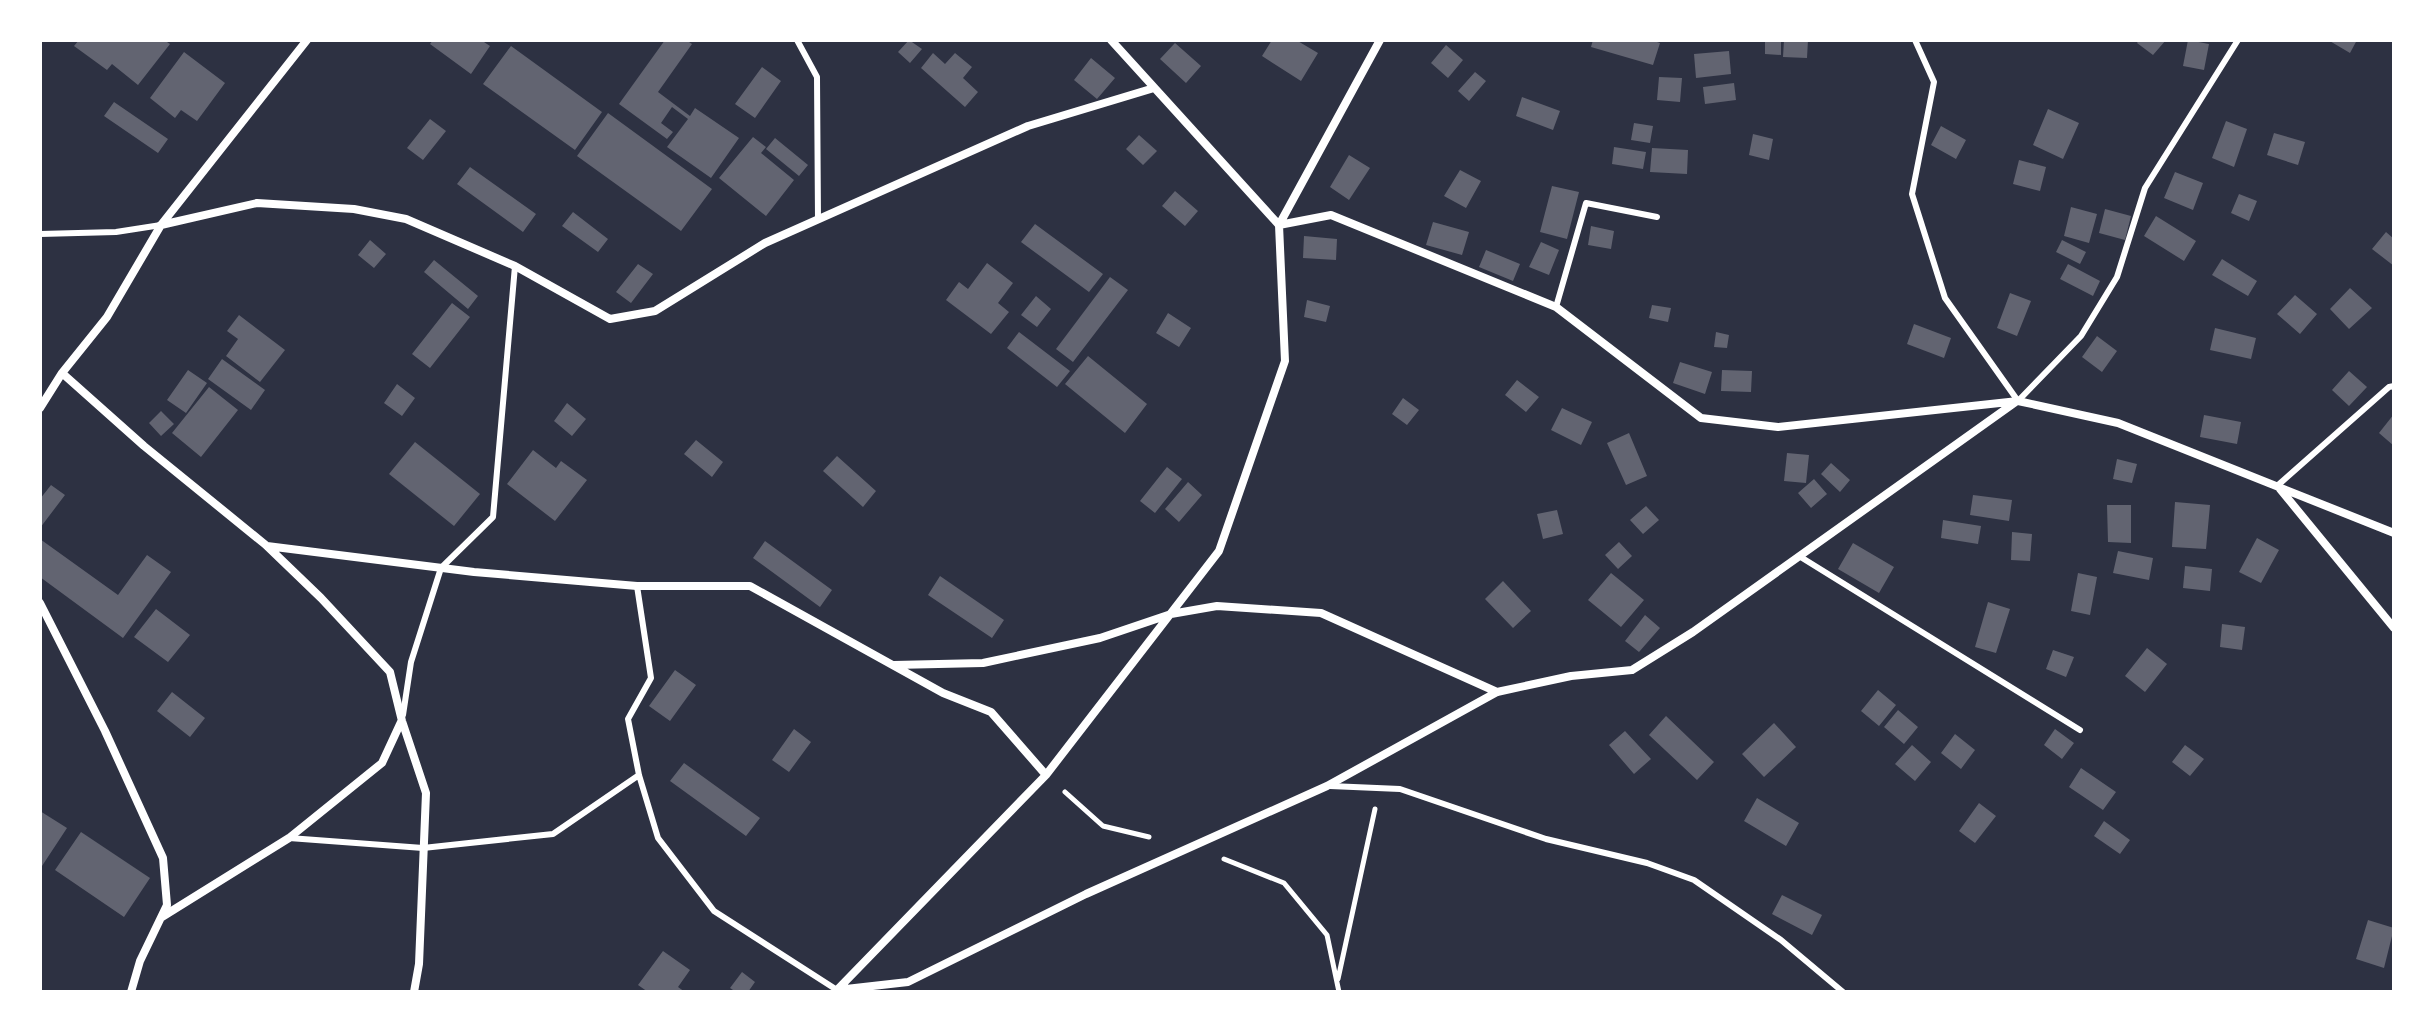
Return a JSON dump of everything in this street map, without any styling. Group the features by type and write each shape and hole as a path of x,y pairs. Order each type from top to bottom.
{"street":[{"path":"40,408 62,373 107,317 161,225 307,40"},
{"path":"1111,40 1279,225"},
{"path":"836,991 1046,775 1219,551 1285,361 1279,225 1380,40"},
{"path":"161,225 257,203 354,209 406,219 515,266 610,319 655,311 765,243 1028,126 1154,88"},
{"path":"1279,225 1331,215 1556,307 1701,418 1778,427 2018,401 2118,423 2394,533"},
{"path":"62,373 144,446 267,546 390,672 402,721 426,793 419,964 414,992"},
{"path":"836,991 908,982 1086,894 1327,786 1497,692 1571,676 1632,670 1693,632 2018,401"},
{"path":"2277,486 2394,628"},
{"path":"267,546 441,568 637,586 750,586 943,693 991,712 1046,775"},
{"path":"40,603 105,731 163,858 167,905 140,961 131,992"},
{"path":"893,665 983,663 1100,638 1171,614 1217,606 1321,613 1497,692"},
{"path":"161,917 289,838 382,763 402,721"}],"lane":[{"path":"797,40 817,77 818,219"},
{"path":"1915,40 1934,82 1912,194 1945,298 2018,401 2081,336 2103,301 2117,277 2145,188 2238,40"},
{"path":"1556,307 1586,203 1657,217"},
{"path":"40,234 116,232 161,225"},
{"path":"402,721 411,662 441,568 493,517 515,266"},
{"path":"2277,486 2389,387 2394,386"},
{"path":"1799,556 2080,730"},
{"path":"637,586 651,678 628,719 639,775 658,838 714,911 836,991"},
{"path":"289,838 423,848 553,834 639,775"},
{"path":"1327,786 1400,789 1546,839 1647,863 1694,880 1781,940 1843,992"}],"path":[{"path":"1337,984 1380,788"}],"building":[{"path":"79,40 164,40 170,44 138,85 112,64 107,70 74,46"},
{"path":"433,40 481,40 490,46 471,74 430,44"},
{"path":"665,40 686,40 692,44 658,92 690,116 695,108 739,138 711,178 667,147 688,119 672,107 661,123 673,132 667,139 619,104"},
{"path":"909,40 922,49 910,63 898,52"},
{"path":"1272,40 1296,40 1318,53 1301,81 1262,56"},
{"path":"1593,40 1651,40 1660,43 1653,65 1591,47"},
{"path":"1765,40 1781,40 1781,55 1765,54"},
{"path":"1784,40 1808,40 1807,58 1783,57"},
{"path":"2139,40 2166,40 2153,55 2137,43"},
{"path":"2188,40 2209,44 2204,70 2183,66"},
{"path":"2328,40 2357,40 2350,53"},
{"path":"1175,43 1201,66 1186,83 1160,59"},
{"path":"1446,45 1463,60 1448,78 1431,63"},
{"path":"511,46 602,112 575,150 483,84"},
{"path":"1729,51 1731,74 1696,78 1694,54"},
{"path":"184,52 225,83 197,121 181,110 175,118 150,98"},
{"path":"933,53 945,64 955,53 972,67 963,78 978,92 965,107 921,68"},
{"path":"1091,58 1115,78 1097,99 1074,80"},
{"path":"762,67 781,81 755,118 735,104"},
{"path":"1475,72 1486,81 1469,101 1458,91"},
{"path":"1659,77 1682,78 1680,102 1657,100"},
{"path":"1734,83 1736,100 1705,104 1703,87"},
{"path":"1522,97 1560,111 1553,130 1516,116"},
{"path":"114,102 168,139 158,153 104,116"},
{"path":"2048,109 2079,123 2063,159 2033,145"},
{"path":"608,113 712,189 681,231 577,156"},
{"path":"430,119 446,131 423,160 407,148"},
{"path":"2226,121 2247,129 2234,167 2212,158"},
{"path":"1634,123 1653,126 1650,143 1631,140"},
{"path":"1941,126 1966,140 1956,159 1931,145"},
{"path":"2274,133 2305,142 2298,165 2267,155"},
{"path":"1753,134 1773,139 1769,160 1749,155"},
{"path":"1139,135 1157,151 1143,165 1126,149"},
{"path":"753,137 766,147 761,153 794,180 766,216 719,178"},
{"path":"775,138 808,165 799,176 766,149"},
{"path":"1614,147 1646,152 1643,169 1612,164"},
{"path":"1652,148 1688,150 1687,174 1650,172"},
{"path":"1349,155 1370,168 1349,200 1330,187"},
{"path":"2019,160 2046,167 2040,191 2013,184"},
{"path":"470,167 536,214 523,232 457,184"},
{"path":"1460,170 1481,181 1466,208 1444,196"},
{"path":"2175,172 2203,183 2193,210 2164,198"},
{"path":"1552,186 1579,192 1567,239 1540,232"},
{"path":"1175,191 1198,211 1185,226 1162,206"},
{"path":"2239,194 2257,201 2249,221 2231,213"},
{"path":"2071,207 2097,214 2089,243 2064,236"},
{"path":"2105,209 2131,216 2125,240 2099,233"},
{"path":"573,212 608,239 598,252 562,226"},
{"path":"2156,216 2196,241 2184,261 2144,236"},
{"path":"1433,222 1469,232 1462,255 1426,245"},
{"path":"1035,224 1103,274 1089,292 1021,242"},
{"path":"1591,226 1614,231 1611,249 1588,245"},
{"path":"2386,232 2394,239 2394,266 2372,249"},
{"path":"1304,236 1337,239 1336,260 1303,258"},
{"path":"370,240 386,254 374,268 358,255"},
{"path":"2062,240 2086,252 2080,264 2056,252"},
{"path":"1541,242 1559,250 1549,275 1529,267"},
{"path":"1486,250 1520,264 1513,281 1479,267"},
{"path":"2222,259 2257,281 2248,296 2212,275"},
{"path":"434,260 478,296 468,309 424,272"},
{"path":"987,263 1013,283 998,303 1009,312 991,334 946,300 959,282 968,289"},
{"path":"638,264 653,274 631,303 616,292"},
{"path":"2068,264 2100,281 2093,296 2060,279"},
{"path":"1110,277 1128,290 1073,362 1056,349"},
{"path":"2350,288 2372,308 2349,329 2330,309"},
{"path":"2010,293 2031,301 2017,336 1997,328"},
{"path":"2295,295 2317,314 2300,334 2277,314"},
{"path":"1036,296 1051,309 1037,327 1021,315"},
{"path":"1307,300 1330,306 1326,322 1304,317"},
{"path":"452,303 470,317 430,368 412,354"},
{"path":"1652,305 1671,308 1668,322 1649,318"},
{"path":"1168,313 1191,328 1179,347 1156,333"},
{"path":"239,315 285,350 260,382 226,356 238,339 227,331"},
{"path":"1914,324 1951,338 1944,358 1907,344"},
{"path":"2215,328 2256,338 2251,359 2210,350"},
{"path":"1019,332 1070,371 1057,387 1007,348"},
{"path":"1716,332 1729,335 1727,348 1714,347"},
{"path":"2097,336 2117,351 2102,372 2082,357"},
{"path":"1088,356 1147,404 1125,433 1065,384"},
{"path":"222,359 265,390 251,410 208,379"},
{"path":"1680,362 1712,372 1705,394 1673,383"},
{"path":"188,370 207,383 186,413 167,400"},
{"path":"1722,370 1752,371 1751,392 1721,391"},
{"path":"2349,371 2367,387 2349,406 2332,390"},
{"path":"1517,380 1539,397 1526,412 1505,395"},
{"path":"397,384 415,398 402,416 384,403"},
{"path":"209,387 238,410 201,457 172,433"},
{"path":"1403,398 1419,410 1407,425 1392,414"},
{"path":"567,403 586,419 572,436 554,421"},
{"path":"1562,408 1592,422 1581,445 1551,430"},
{"path":"161,411 174,424 161,436 149,423"},
{"path":"2394,414 2394,446 2379,433"},
{"path":"2204,415 2241,422 2237,444 2200,437"},
{"path":"1629,433 1647,476 1626,485 1607,443"},
{"path":"696,440 723,462 712,477 684,454"},
{"path":"415,442 480,494 454,526 389,474"},
{"path":"533,450 556,468 561,461 587,480 555,521 507,484"},
{"path":"1787,453 1809,455 1806,483 1784,481"},
{"path":"837,456 876,491 863,507 823,471"},
{"path":"2117,459 2137,464 2132,483 2113,479"},
{"path":"1831,463 1850,480 1840,492 1821,474"},
{"path":"1167,467 1182,479 1155,513 1140,501"},
{"path":"1814,479 1827,494 1811,508 1798,493"},
{"path":"1188,482 1202,495 1179,522 1165,509"},
{"path":"51,485 65,495 40,528 40,499"},
{"path":"1973,495 2012,500 2009,521 1970,515"},
{"path":"2175,502 2210,505 2206,549 2172,547"},
{"path":"2107,505 2131,505 2131,543 2108,542"},
{"path":"1646,506 1659,520 1643,534 1630,520"},
{"path":"1557,510 1563,534 1543,539 1537,514"},
{"path":"1943,520 1981,526 1978,544 1941,538"},
{"path":"2012,532 2032,534 2030,561 2011,560"},
{"path":"2257,538 2279,550 2261,583 2239,572"},
{"path":"40,539 118,595 147,555 171,572 123,638 40,577"},
{"path":"765,541 832,590 820,607 753,558"},
{"path":"1619,542 1632,556 1618,569 1605,555"},
{"path":"1853,543 1894,567 1879,593 1838,569"},
{"path":"2118,551 2153,558 2149,580 2113,573"},
{"path":"2185,566 2212,569 2210,591 2183,588"},
{"path":"1611,573 1644,600 1621,627 1588,600"},
{"path":"2078,573 2097,577 2090,615 2071,611"},
{"path":"940,576 1004,620 992,638 928,595"},
{"path":"1503,581 1531,611 1513,628 1485,599"},
{"path":"1988,602 2010,609 1996,653 1975,647"},
{"path":"156,609 190,635 168,662 134,637"},
{"path":"1645,615 1660,628 1639,652 1625,641"},
{"path":"2222,624 2245,627 2242,650 2220,647"},
{"path":"2147,648 2167,664 2145,692 2125,676"},
{"path":"2053,650 2074,657 2066,677 2046,669"},
{"path":"675,670 696,685 670,721 649,706"},
{"path":"1878,690 1896,705 1879,726 1861,711"},
{"path":"172,692 205,718 190,737 157,711"},
{"path":"1898,710 1918,727 1904,744 1884,727"},
{"path":"1666,716 1714,762 1697,780 1649,735"},
{"path":"1774,723 1796,747 1764,777 1742,754"},
{"path":"794,729 811,742 789,772 772,760"},
{"path":"2055,729 2074,743 2062,759 2044,745"},
{"path":"1625,731 1651,759 1634,774 1609,745"},
{"path":"1955,734 1975,750 1961,769 1941,753"},
{"path":"1912,745 1931,762 1915,781 1895,764"},
{"path":"2185,745 2204,759 2190,776 2172,762"},
{"path":"684,763 760,818 746,836 670,781"},
{"path":"2081,768 2116,792 2103,810 2069,787"},
{"path":"1757,798 1799,823 1786,846 1744,821"},
{"path":"1979,803 1996,816 1975,843 1959,831"},
{"path":"40,811 67,828 42,866 40,864"},
{"path":"2104,821 2130,840 2120,854 2094,836"},
{"path":"81,832 150,878 124,917 55,870"},
{"path":"1782,895 1822,915 1812,935 1772,914"},
{"path":"2368,920 2394,928 2384,968 2356,959"},
{"path":"663,951 690,970 678,987 685,992 648,992 638,985"},
{"path":"742,972 755,982 748,992 736,992 730,988"}]}
